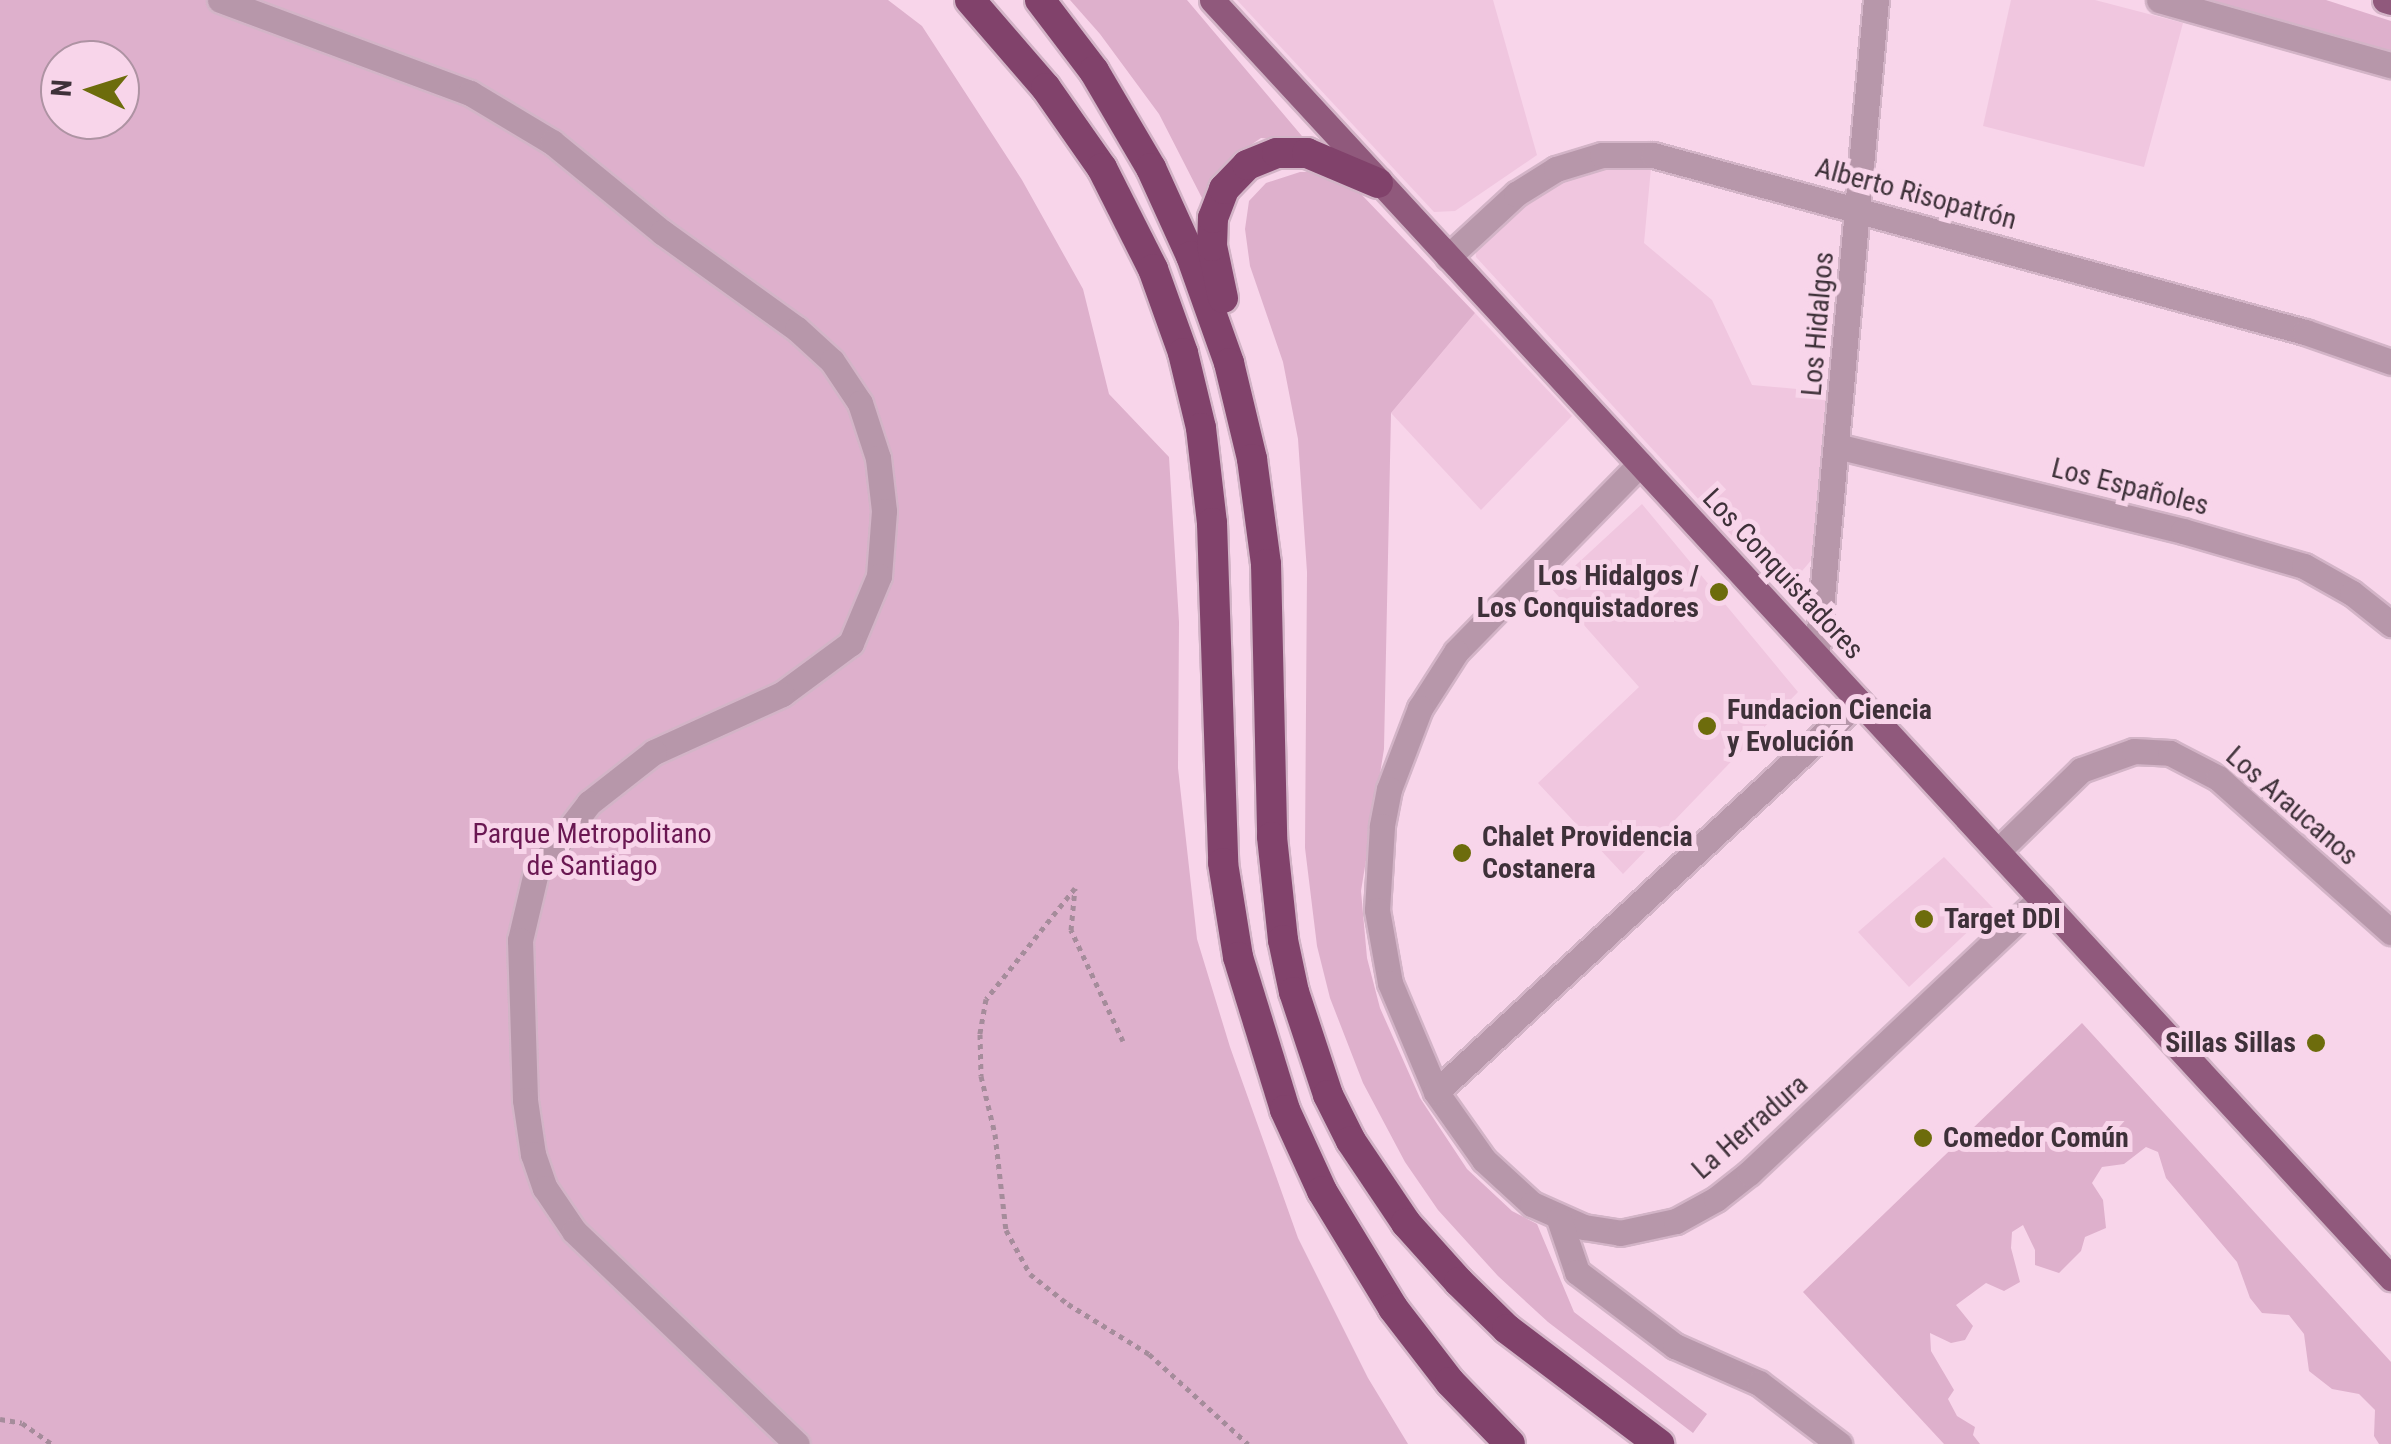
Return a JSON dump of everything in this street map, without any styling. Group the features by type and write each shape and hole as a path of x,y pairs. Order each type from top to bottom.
{"highway":[{"path":"970,0 1046,88 1110,182 1153,268 1183,353 1201,428 1212,523 1222,863 1238,957 1285,1110 1328,1203 1393,1308 1450,1382 1510,1444"},
{"path":"1040,0 1124,120 1173,212 1219,327 1244,419"},
{"path":"1378,183 1334,160 1292,152 1247,165 1224,189 1214,218 1212,246 1239,369 1269,603 1276,887 1294,992 1328,1095 1351,1141 1406,1223 1458,1282 1507,1329 1658,1444"}],"main road":[{"name":"Los Conquistadores","path":"1212,0 1818,652 1858,701 2391,1278"}],"street":[{"path":"220,0 470,93 552,142 662,232 797,329 832,361 860,403 878,458 884,511 880,576 851,644 782,694 654,752 590,804 536,872 520,940 524,1100 533,1154 544,1188 574,1231 798,1444"},
{"name":"Los Hidalgos","path":"1818,652 1876,0"},
{"path":"2158,0 2391,65"},
{"name":"Alberto Risopatrón","path":"1448,256 1535,180 1602,155 1653,155 2305,332 2391,362"},
{"name":"Los Españoles","path":"1837,446 2183,530 2304,566 2352,593 2391,624"},
{"name":"La Herradura","path":"1640,464 1456,652 1420,708 1399,756 1382,826 1377,876 1380,946 1404,1023 1436,1092 1484,1160 1507,1185 1560,1219 1602,1232 1642,1231 1676,1220 1716,1199 2041,898"},
{"path":"1436,1092 1858,701"},
{"name":"Los Araucanos","path":"1998,852 2081,770 2134,751 2170,754 2218,778 2391,932"},
{"path":"1560,1219 1578,1272 1674,1346 1758,1383 1839,1444"}],"path":[{"path":"1123,1041 1071,930 1075,888 986,999 980,1034 982,1076 995,1134 1006,1230 1030,1274 1068,1304 1148,1354 1248,1444"},
{"path":"0,1419 22,1423 52,1444"}],"shaded area":[{"path":"1237,0 1493,0 1537,155 1455,211 1434,212"},
{"path":"2011,0 2095,0 2183,23 2144,167 1983,126"},
{"path":"1625,163 1651,168 1644,243 1712,300 1752,385 1830,392 1813,558 1797,577 1769,576 1476,257 1475,243 1552,181 1570,171"},
{"path":"1475,313 1572,416 1481,510 1391,413"},
{"path":"1642,504 1798,692 1623,874 1538,783 1639,687 1551,588"},
{"path":"1944,857 1993,908 1909,987 1858,932"}],"green space":[{"name":"Parque Metropolitano de Santiago","path":"0,0 888,0 922,26 1022,180 1083,289 1109,394 1169,457 1179,622 1178,768 1197,939 1230,1047 1298,1238 1368,1378 1408,1444 0,1444"},
{"path":"1070,0 1187,0 1307,142 1261,138 1229,160 1202,198 1159,114"},
{"path":"2209,0 2326,0 2391,21 2391,55"},
{"path":"1300,172 1323,172 1360,193 1475,313 1391,413 1384,749 1361,891 1367,958 1380,1008 1420,1098 1467,1169 1512,1211 1537,1224 1574,1312 1707,1414 1693,1433 1548,1322 1498,1276 1438,1210 1405,1162 1363,1083 1330,998 1317,946 1305,848 1307,572 1298,439 1283,362 1250,266 1245,229 1249,201 1266,183"},
{"path":"2082,1023 2391,1362 2391,1444 2379,1444 2374,1436 2375,1410 2359,1394 2332,1389 2309,1371 2304,1334 2289,1315 2262,1313 2250,1298 2237,1262 2166,1178 2158,1152 2146,1147 2124,1164 2102,1167 2092,1183 2103,1200 2106,1228 2085,1237 2081,1251 2059,1273 2035,1265 2035,1250 2023,1225 2012,1232 2011,1248 2020,1282 2004,1291 1986,1283 1956,1305 1973,1326 1965,1340 1951,1343 1930,1333 1931,1351 1954,1390 1948,1399 1957,1416 1975,1427 1973,1435 1980,1444 1944,1444 1803,1292"}],"place":[{"name":"Los Hidalgos / Los Conquistadores","path":"1719,592"},
{"name":"Fundacion Ciencia y Evolución","path":"1707,726"},
{"name":"Chalet Providencia Costanera","path":"1462,853"},
{"name":"Target DDI","path":"1924,919"},
{"name":"Sillas Sillas","path":"2316,1043"},
{"name":"Comedor Común","path":"1923,1138"}]}
